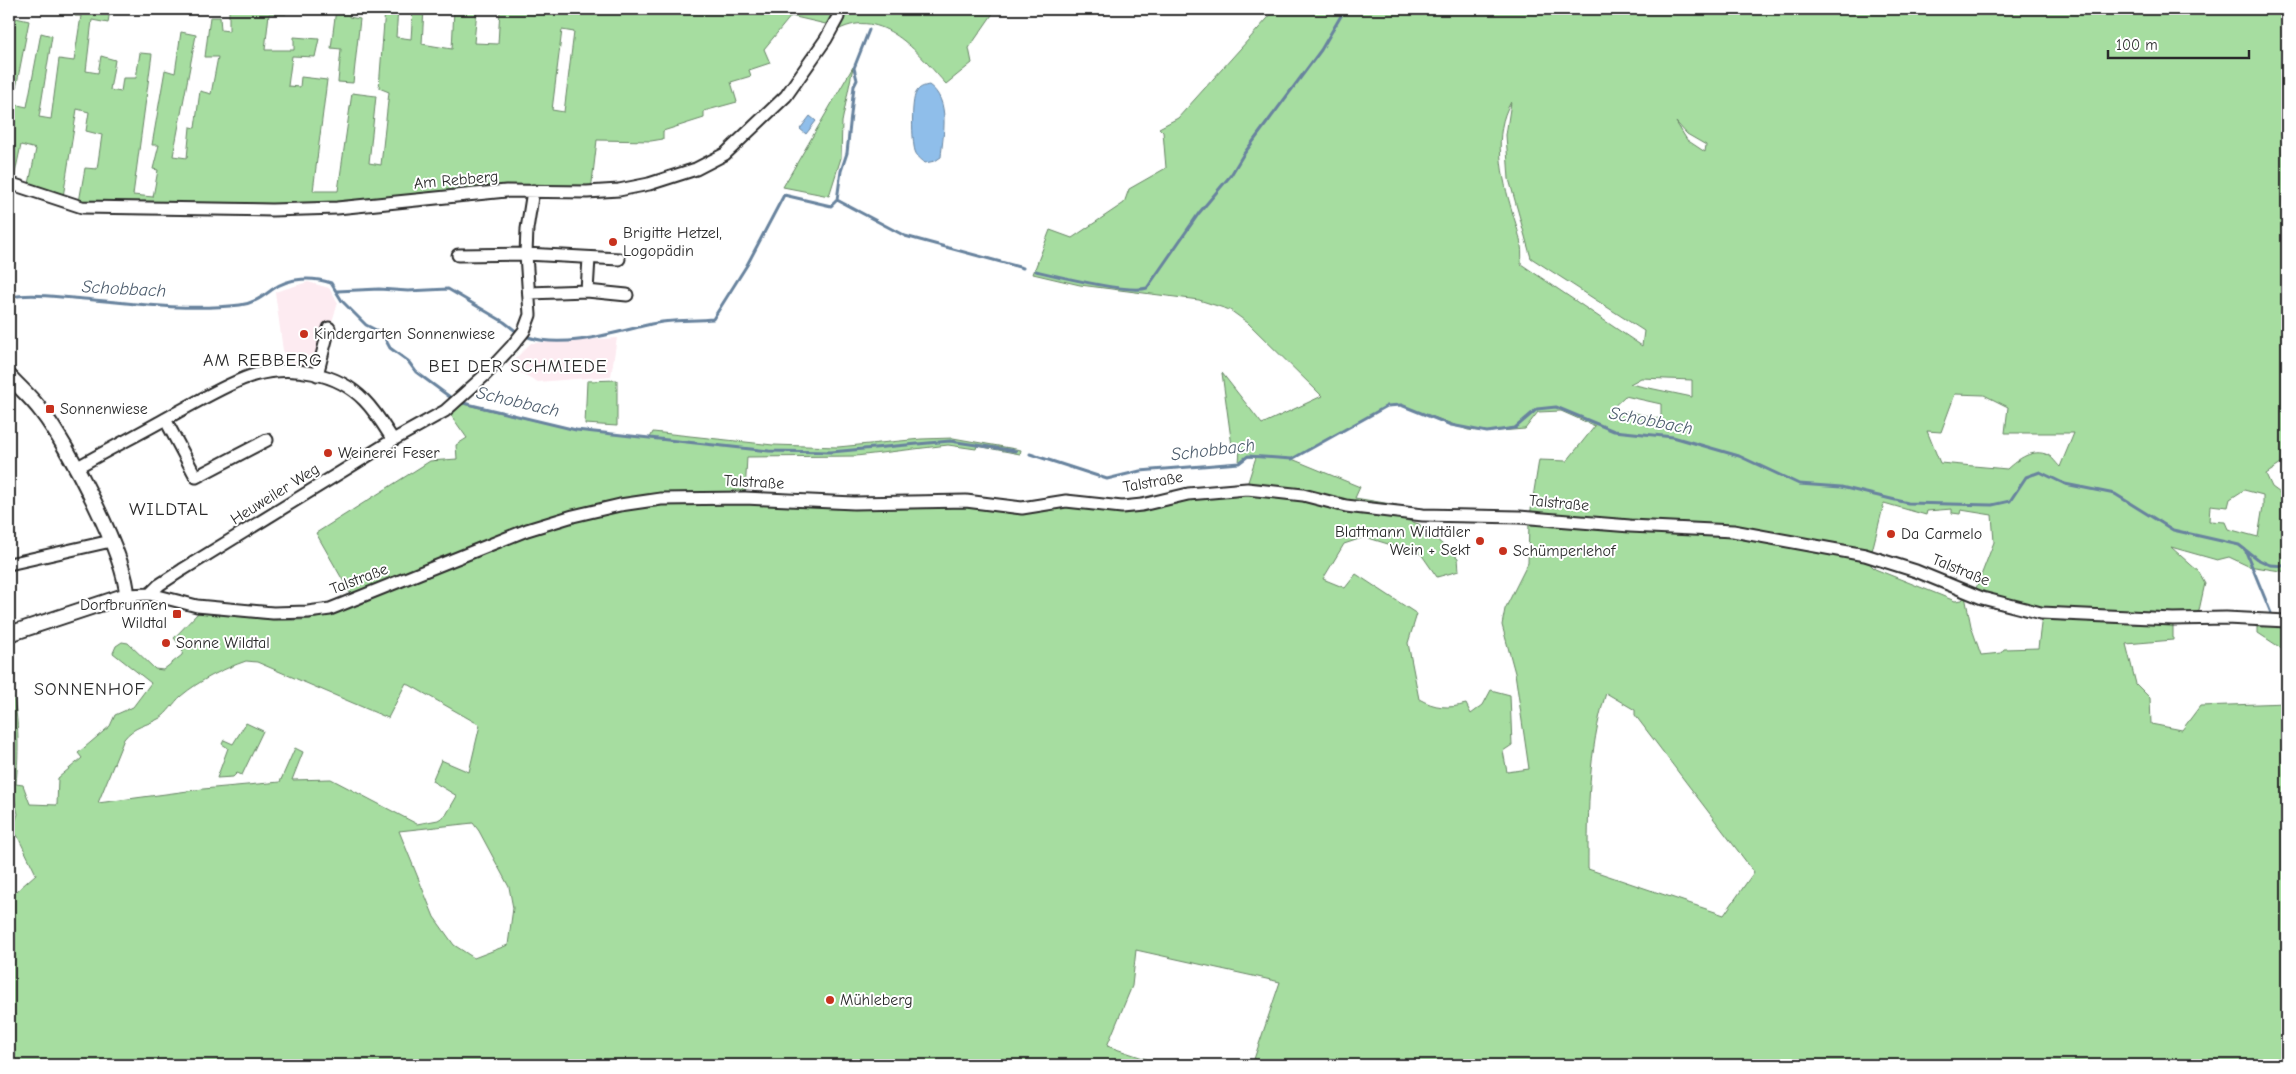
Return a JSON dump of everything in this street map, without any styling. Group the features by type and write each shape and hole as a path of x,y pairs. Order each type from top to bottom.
{"street":[{"name":"Am Rebberg","path":"9,183 82,207 272,210 337,208 464,195 533,191 588,192 620,190 649,184 696,169 725,154 786,96 826,39 838,17"},
{"name":"Heuweiler Weg","path":"150,594 159,585 182,570 452,405 484,376 524,331 530,315 526,254 527,229 533,191"},
{"path":"458,255 526,254 618,259"},
{"path":"586,291 589,258"},
{"path":"529,293 586,291 627,295"},
{"path":"317,375 329,328"},
{"path":"76,468 165,419 254,375 302,371 342,384 363,399 379,417 393,440"},
{"path":"9,376 43,412 76,468 111,541 125,579 127,595"},
{"path":"165,419 196,477 268,440"},
{"name":"Talstraße","path":"9,634 127,595 150,594 197,606 273,613 330,609 527,530 573,516 620,505 662,499 745,498 854,503 966,501 1022,508 1066,501 1122,507 1142,505 1188,494 1247,489 1303,495 1346,506 1423,515 1519,517 1630,526 1733,531 1865,555 1916,571 1982,598 2041,613 2173,619 2280,621"},
{"path":"9,564 111,541"}],"shaded area":[{"name":"Kindergarten Sonnenwiese","path":"308,282 329,288 338,303 316,370 285,365 275,292"},
{"path":"617,338 611,376 538,382 508,366 531,343"}],"green space":[{"path":"76,9 110,9 108,23 92,20 86,71 98,73 101,56 115,60 110,90 121,92 123,78 136,78 140,53 152,54 133,195 153,197 158,170 153,169 159,145 152,145 165,70 175,73 181,32 196,35 173,156 187,158 190,127 195,128 200,91 211,94 218,57 205,57 210,17 220,17 221,30 229,31 229,9 286,9 286,14 269,14 265,50 294,50 294,37 319,39 315,57 292,56 288,86 300,87 301,77 327,80 313,191 338,191 352,93 376,96 369,163 381,165 389,92 379,88 385,9 398,9 396,37 411,39 413,9 424,9 422,44 452,49 454,9 477,9 474,43 498,44 500,9 996,9 969,48 972,63 946,84 901,38 887,30 873,25 858,24 840,29 826,39 830,25 791,16 764,49 770,63 749,70 751,76 731,82 737,102 704,111 704,118 663,131 663,139 651,141 597,140 591,191 401,202 273,206 79,202 85,168 97,169 102,135 86,131 89,112 77,109 63,197 29,184 36,149 21,145 14,178 9,176 9,53 16,18 29,21 13,104 27,107 41,33 52,36 39,117 51,119 59,59 74,61 81,16 75,16","holes":["562,30 574,32 564,112 552,110"]},
{"path":"336,9 350,9 349,17 360,19 353,83 338,82 341,49 331,48"},
{"path":"1276,9 2287,9 2287,482 2281,480 2284,462 2266,474 2272,487 2287,498 2287,572 2248,566 2229,557 2217,560 2171,547 2199,572 2205,583 2198,615 2042,609 1975,591 1994,542 1992,515 1961,510 1960,514 1952,513 1952,509 1927,511 1926,515 1884,503 1872,551 1868,550 1865,559 1875,569 1955,601 1962,600 1965,596 1971,626 1981,655 2001,653 2004,649 2038,648 2042,616 2173,622 2173,640 2126,644 2136,684 2150,698 2151,724 2182,730 2200,706 2287,703 2287,1065 1252,1065 1280,982 1136,950 1132,986 1107,1046 1164,1065 9,1065 9,898 36,874 17,835 12,830 18,814 14,798 9,796 9,681 13,693 18,732 16,784 23,785 30,804 57,805 58,778 82,758 78,753 110,726 115,715 133,707 151,683 113,653 116,646 122,642 128,643 155,669 163,670 182,655 183,649 174,638 199,612 266,619 302,620 317,618 345,604 353,598 316,533 430,461 457,459 456,445 467,438 450,414 463,404 576,430 650,438 653,432 773,445 838,447 953,438 1021,450 1020,454 977,446 976,449 948,445 856,456 747,457 745,494 966,505 1067,506 1122,510 1247,485 1256,457 1248,457 1239,463 1240,447 1232,446 1222,373 1262,424 1322,396 1248,323 1230,310 1199,300 1080,285 1033,274 1050,230 1072,238 1124,203 1129,189 1166,168 1163,132 1159,128 1178,118","holes":["1511,102 1506,135 1509,179 1531,258 1644,331 1642,346 1521,264 1520,237 1502,170 1500,141 1505,114","1676,122 1687,134 1706,145 1705,152 1687,140","1641,378 1692,380 1692,397 1630,384","1955,394 1984,395 2008,407 2005,433 2074,433 2060,467 2048,455 2042,453 2031,454 2021,458 2007,469 1940,463 1927,431 1941,432","1625,396 1661,404 1661,419 1631,412 1609,411","1401,405 1468,430 1487,432 1525,429 1538,412 1561,411 1595,426 1567,461 1539,460 1529,522 1528,563 1505,609 1502,625 1515,673 1529,769 1507,772 1503,751 1512,745 1510,695 1491,690 1483,705 1471,714 1466,704 1442,707 1419,699 1408,643 1417,614 1356,574 1345,588 1323,579 1344,544 1365,537 1421,554 1437,577 1459,571 1458,558 1419,524 1395,517 1397,505 1355,498 1360,487 1292,459 1387,406","2244,490 2263,495 2258,537 2228,529 2225,522 2209,521 2210,505 2228,507 2230,499","246,661 257,662 388,718 406,683 480,725 469,772 441,760 432,781 457,796 446,815 438,820 417,824 331,779 292,780 303,752 295,748 280,782 203,789 98,803 124,739 136,729 160,718 188,690","1606,693 1635,710 1635,715 1754,872 1724,915 1588,869 1592,758","473,823 509,887 513,908 508,945 474,958 454,945 434,917 399,831"]},
{"path":"853,67 842,122 841,158 829,196 783,187"},
{"path":"617,380 617,426 585,424 587,381"},
{"path":"2260,624 2287,624 2287,652 2258,633"},
{"path":"246,723 263,731 242,775 237,773 233,777 217,778 228,748 222,744 224,740 233,744"}],"water":[{"path":"929,85 936,91 940,99 943,108 944,128 941,157 935,161 925,163 915,151 913,112 916,93 923,86"},
{"path":"810,116 816,121 806,134 800,129"}],"waterway":[{"path":"1036,271 1110,287 1125,289 1147,288 1199,213 1231,175 1243,155 1321,50 1345,9"},
{"path":"837,200 841,171 847,153 854,86 857,80 854,68 869,30"},
{"path":"528,337 542,340 573,341 658,322 713,319 747,265 784,195 831,206 837,200 905,236 1023,268"},
{"name":"Schobbach","path":"9,297 27,295 162,306 221,307 250,303 280,285 294,280 324,281 331,283 342,301 366,325 382,333 390,348 408,361 416,372 454,400"},
{"path":"337,291 448,289 504,322 517,332"},
{"name":"Schobbach","path":"459,402 576,430 769,451 831,452 950,441 1016,451"},
{"name":"Schobbach","path":"1030,454 1107,479 1140,471 1239,463 1248,456 1292,459 1387,406 1401,405 1451,425 1487,432 1515,428 1537,409 1556,407 1614,431 1673,437 1739,456 1799,484 1841,487 1908,503 1992,505 2010,501 2026,477 2040,472 2065,484 2115,494 2173,530 2239,545 2257,559 2270,565 2287,566"},
{"path":"2246,552 2273,618"},
{"path":"2278,624 2287,632"}],"place":[{"name":"Brigitte Hetzel, Logopädin","path":"613,242"},
{"name":"Kindergarten Sonnenwiese","path":"304,334"},
{"name":"Sonnenwiese","path":"50,409"},
{"name":"Weinerei Feser","path":"328,453"},
{"name":"Da Carmelo","path":"1891,534"},
{"name":"Blattmann Wildtäler Wein + Sekt","path":"1480,541"},
{"name":"Schümperlehof","path":"1503,551"},
{"name":"Dorfbrunnen Wildtal","path":"177,614"},
{"name":"Sonne Wildtal","path":"166,643"},
{"name":"Mühleberg","path":"830,1000"}],"district":[{"name":"AM REBBERG","path":"263,360"},
{"name":"BEI DER SCHMIEDE","path":"518,366"},
{"name":"WILDTAL","path":"169,509"},
{"name":"SONNENHOF","path":"90,689"}]}
